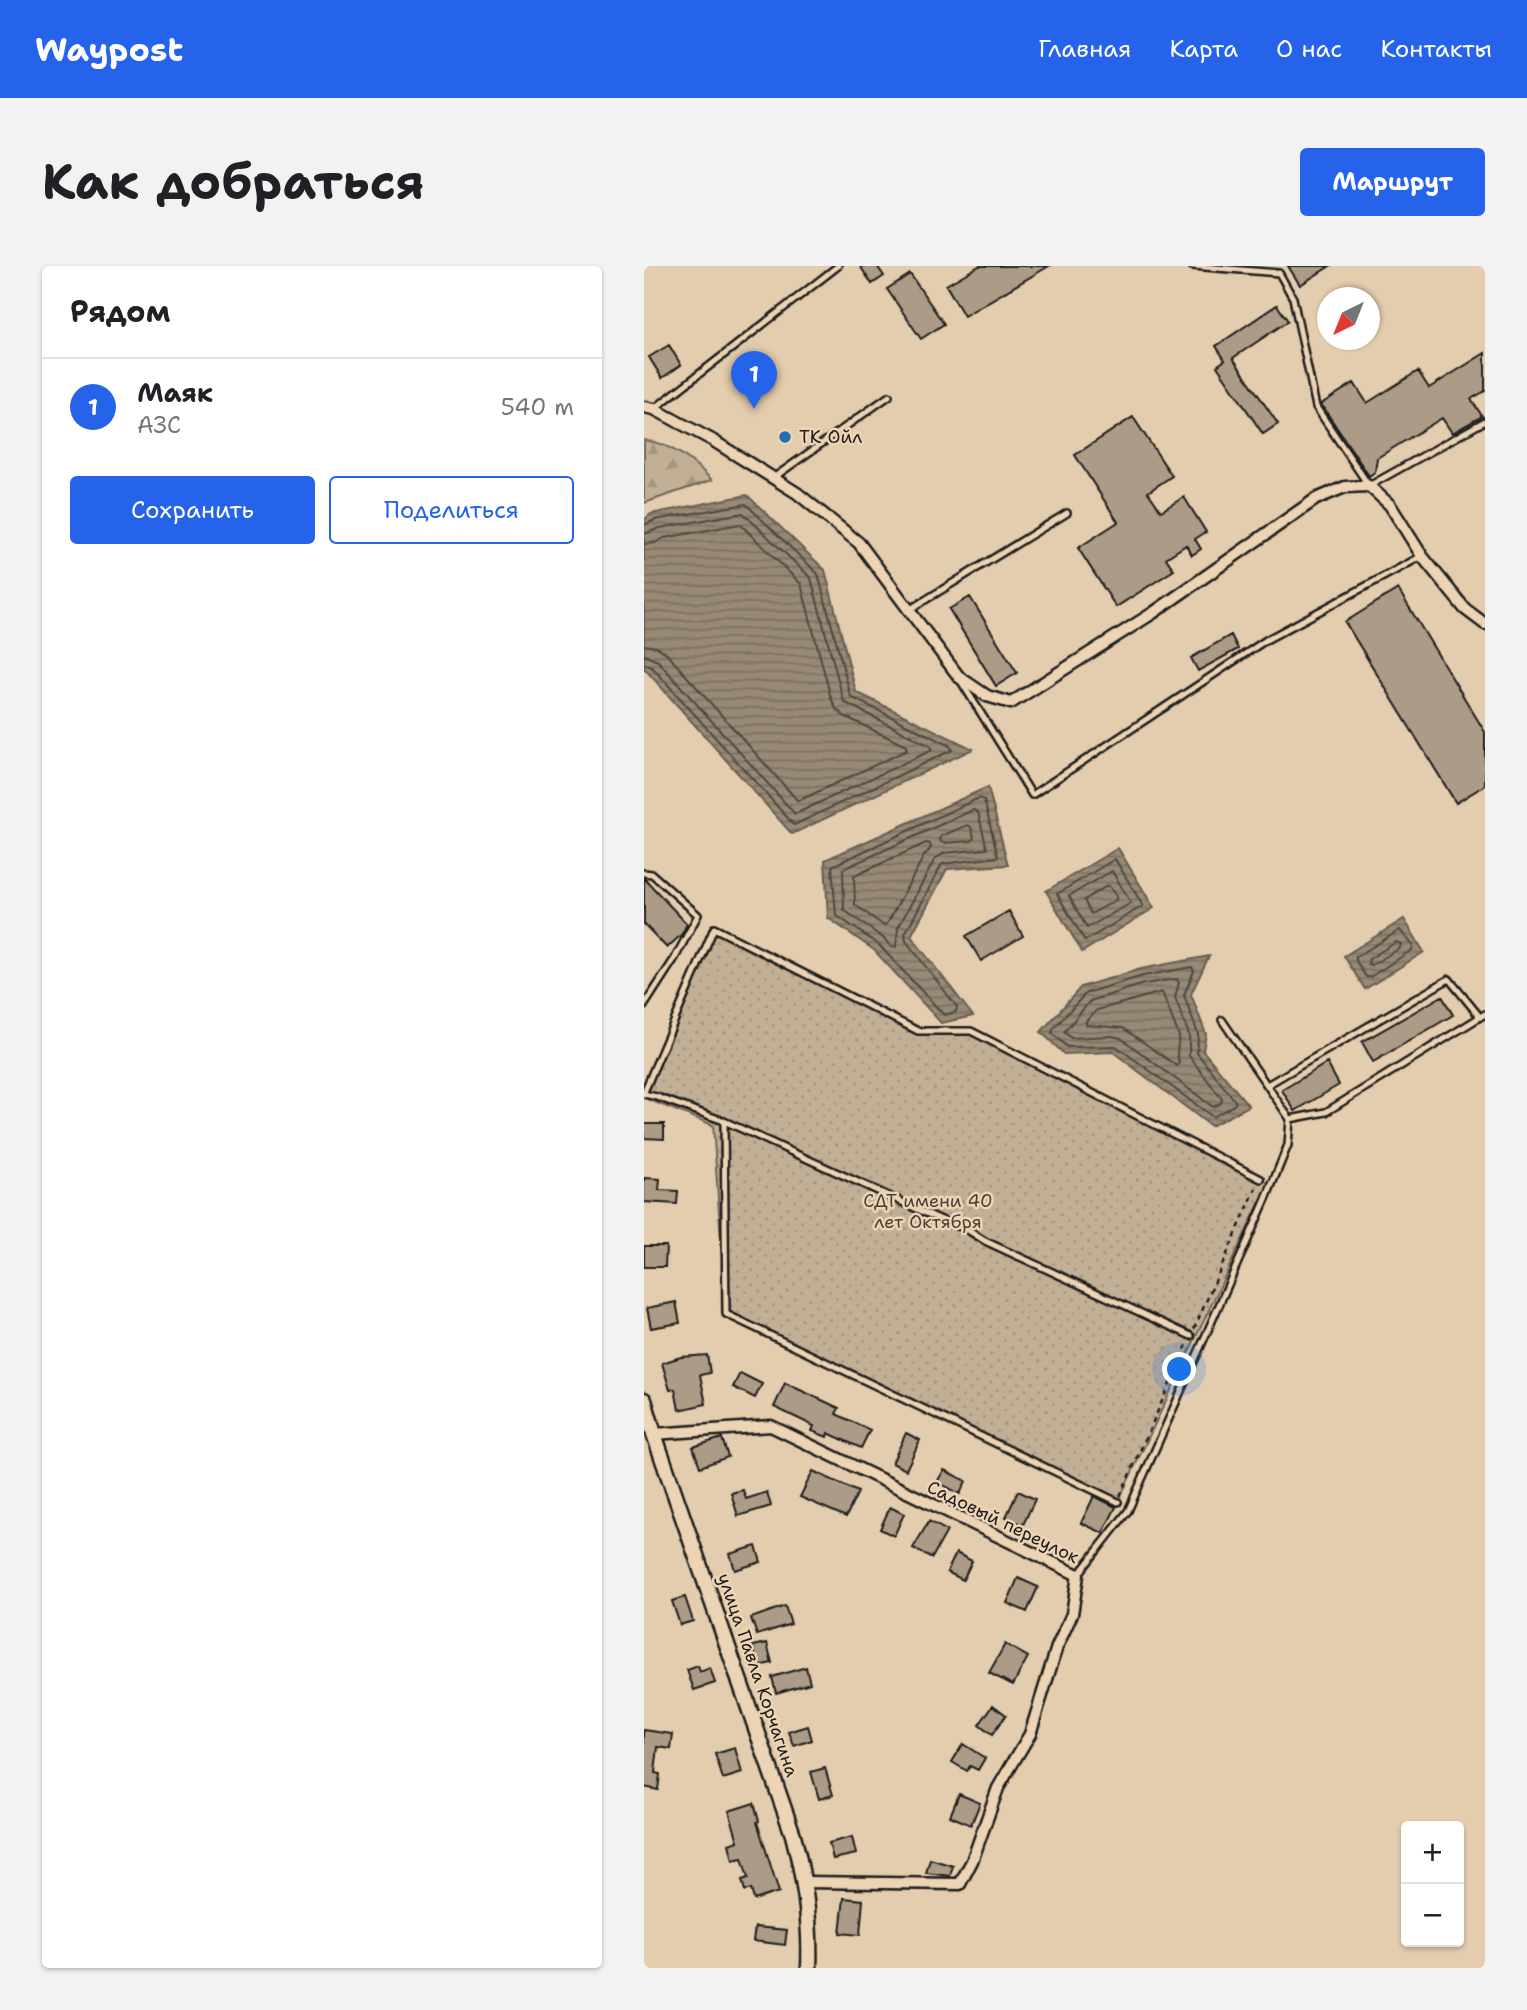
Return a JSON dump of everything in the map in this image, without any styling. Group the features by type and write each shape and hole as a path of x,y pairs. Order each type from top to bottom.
{"main road":[{"name":"улица Павла Корчагина","path":"644,1400 650,1431 793,1835 805,1882 811,1932 809,1968"}],"street":[{"path":"649,408 712,440 797,493 859,543 959,677 986,696 1011,703 1153,613 1317,499 1345,487 1368,486 1390,505 1422,556 1465,609 1485,624"},
{"name":"Садовый переулок","path":"650,1431 771,1426 1078,1575 1072,1614 1057,1647 1030,1734 998,1787 972,1861 960,1884 805,1882"}],"lane":[{"path":"649,408 838,266"},
{"path":"1192,266 1279,273 1293,298 1316,407 1368,486 1485,421"},
{"path":"773,478 889,396"},
{"path":"909,610 1067,513"},
{"path":"959,677 1032,795 1266,640 1422,556"},
{"path":"644,873 652,874 698,915 675,958 644,1006"},
{"path":"1191,1336 985,1241 966,1229 723,1121 644,1093 714,928 918,1031 971,1031 1261,1178"},
{"path":"1267,1085 1448,979 1482,1016 1325,1112 1290,1119"},
{"path":"1078,1575 1128,1511 1288,1145 1290,1119 1222,1020"},
{"path":"723,1121 726,1314 1118,1502"}],"green space":[{"path":"644,440 664,445 681,454 712,480 644,503"},
{"name":"СДТ имени 40 лет Октября","path":"714,928 918,1031 971,1031 1269,1183 1118,1502 726,1314 713,1125 644,1098"}],"water":[{"path":"747,495 825,570 856,692 973,749 792,834 644,668 644,520 651,514"},
{"path":"988,787 1008,865 947,869 911,936 973,1016 941,1023 874,950 828,918 825,860"},
{"path":"1118,848 1154,908 1082,952 1046,891"},
{"path":"1404,919 1424,952 1365,989 1344,956"},
{"path":"1209,956 1191,994 1206,1034 1203,1051 1249,1106 1211,1126 1113,1052 1064,1054 1041,1032 1081,987 1141,969"}],"building":[{"path":"860,266 877,266 884,276 872,284"},
{"path":"979,266 1049,266 964,316 946,285"},
{"path":"1288,266 1330,266 1300,285"},
{"path":"910,274 944,324 921,339 887,289"},
{"path":"1277,305 1288,321 1233,358 1278,424 1263,434 1217,366 1225,360 1216,346"},
{"path":"669,345 681,365 662,378 649,357"},
{"path":"1485,353 1485,391 1471,399 1482,416 1452,433 1442,418 1377,458 1375,472 1369,476 1321,404 1354,383 1367,403 1418,371 1429,388"},
{"path":"1133,417 1172,476 1148,492 1161,511 1184,497 1206,532 1195,539 1201,549 1192,555 1186,545 1166,558 1174,570 1116,607 1078,548 1118,522 1075,455"},
{"path":"1398,589 1485,732 1485,785 1456,803 1345,622"},
{"path":"970,597 1017,673 996,686 949,609"},
{"path":"1231,635 1238,649 1198,671 1191,658"},
{"path":"644,878 687,924 682,934 667,948 644,924"},
{"path":"1009,911 1023,936 981,961 966,936"},
{"path":"1442,996 1453,1015 1373,1062 1362,1042"},
{"path":"1327,1063 1339,1085 1295,1111 1282,1090"},
{"path":"644,1124 664,1124 664,1139 644,1138"},
{"path":"644,1178 660,1179 659,1190 678,1191 677,1204 644,1202"},
{"path":"644,1246 666,1246 665,1267 644,1267"},
{"path":"676,1302 680,1323 651,1328 647,1308"},
{"path":"707,1355 710,1373 700,1375 706,1404 679,1410 675,1389 670,1390 662,1363 681,1357"},
{"path":"740,1373 762,1384 755,1398 733,1387"},
{"path":"785,1383 839,1408 836,1414 870,1430 861,1448 828,1433 827,1437 812,1431 814,1426 774,1407"},
{"path":"906,1433 920,1440 906,1470 892,1463"},
{"path":"722,1438 728,1457 700,1467 693,1447"},
{"path":"944,1470 966,1481 960,1494 937,1482"},
{"path":"813,1471 858,1492 846,1517 800,1497"},
{"path":"743,1490 746,1499 767,1492 771,1506 738,1516 731,1493"},
{"path":"1018,1491 1035,1499 1023,1525 1006,1517"},
{"path":"1094,1496 1116,1507 1103,1533 1081,1523"},
{"path":"890,1507 904,1514 894,1536 880,1529"},
{"path":"929,1521 947,1531 932,1558 913,1548"},
{"path":"756,1546 761,1562 735,1570 730,1554"},
{"path":"956,1553 972,1561 963,1580 947,1572"},
{"path":"1018,1578 1038,1587 1027,1612 1007,1603"},
{"path":"685,1597 693,1621 680,1625 672,1601"},
{"path":"785,1606 791,1624 757,1635 751,1618"},
{"path":"767,1643 772,1663 758,1666 753,1646"},
{"path":"1005,1644 1028,1657 1013,1685 989,1673"},
{"path":"698,1666 700,1672 710,1668 715,1683 694,1690 687,1670"},
{"path":"806,1667 810,1683 776,1693 772,1677"},
{"path":"993,1705 1006,1715 992,1735 979,1725"},
{"path":"808,1726 812,1740 794,1746 789,1732"},
{"path":"644,1730 673,1734 671,1749 658,1747 655,1773 660,1774 658,1790 644,1787"},
{"path":"963,1744 985,1758 978,1770 970,1766 967,1771 952,1762"},
{"path":"735,1748 742,1773 723,1779 715,1754"},
{"path":"825,1768 833,1795 819,1799 811,1772"},
{"path":"959,1794 980,1803 971,1825 950,1816"},
{"path":"754,1803 759,1821 757,1822 779,1892 754,1900 751,1889 745,1891 742,1880 748,1878 742,1858 733,1860 729,1844 738,1841 729,1811"},
{"path":"852,1837 856,1854 833,1859 829,1843"},
{"path":"930,1859 953,1866 950,1876 926,1873"},
{"path":"844,1898 863,1900 860,1935 840,1933"},
{"path":"755,1927 787,1930 785,1945 753,1941"}],"place":[{"name":"Маяк","path":"754,409"},
{"name":"ТК Ойл","path":"785,437"}]}
